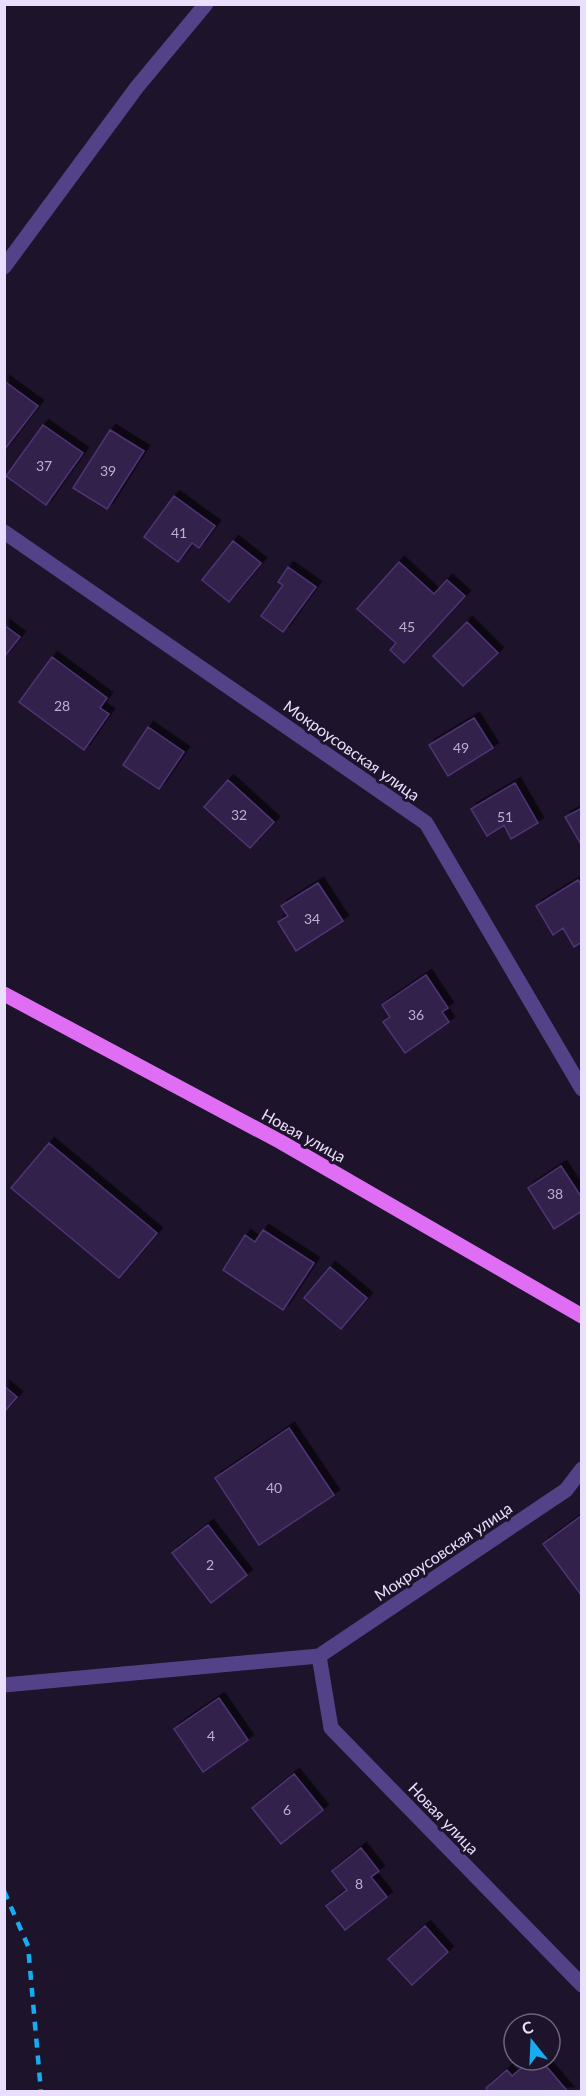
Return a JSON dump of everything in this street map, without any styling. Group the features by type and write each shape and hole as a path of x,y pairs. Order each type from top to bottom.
{"main road":[{"name":"Новая улица","path":"4,994 281,1142 582,1316"}],"street":[{"path":"4,267 136,87 206,4"},
{"name":"Мокроусовская улица","path":"4,531 426,823 582,1089"},
{"name":"Мокроусовская улица","path":"319,1656 566,1490 582,1469"},
{"path":"4,1685 319,1656"},
{"name":"Новая улица","path":"319,1656 331,1728 582,1985"}],"building":[{"path":"4,381 38,406 4,450"},
{"path":"43,425 83,453 46,505 6,476"},
{"path":"110,430 144,451 107,509 73,488"},
{"path":"174,496 215,526 199,548 192,543 178,562 144,537"},
{"path":"233,541 261,563 229,602 202,580"},
{"path":"399,562 434,594 447,580 465,596 404,663 390,650 396,643 357,609"},
{"path":"288,567 316,587 283,632 261,616 283,585 278,582"},
{"path":"467,622 498,653 463,686 433,656"},
{"path":"4,625 20,637 4,657"},
{"path":"52,657 107,698 100,708 109,714 84,750 19,702"},
{"path":"474,718 493,748 448,776 429,745"},
{"path":"148,727 184,752 159,789 123,765"},
{"path":"228,780 274,822 250,848 204,807"},
{"path":"515,783 538,823 511,839 504,825 487,836 471,809"},
{"path":"582,808 582,846 565,817"},
{"path":"578,880 582,886 582,942 574,947 563,928 553,935 536,906"},
{"path":"318,883 343,921 296,951 278,922 288,916 281,906"},
{"path":"426,975 448,1008 442,1012 449,1022 405,1053 383,1022 390,1017 382,1005"},
{"path":"49,1143 157,1233 119,1278 11,1188"},
{"path":"561,1166 582,1198 582,1211 554,1229 528,1188"},
{"path":"263,1230 314,1263 283,1310 223,1270 245,1235 255,1242"},
{"path":"330,1267 367,1298 341,1329 304,1298"},
{"path":"4,1386 17,1397 4,1412"},
{"path":"289,1428 334,1495 259,1545 215,1478"},
{"path":"582,1517 582,1596 543,1544"},
{"path":"208,1525 247,1575 211,1603 172,1553"},
{"path":"219,1698 248,1740 203,1772 174,1729"},
{"path":"294,1774 323,1810 281,1844 252,1808"},
{"path":"361,1848 379,1871 371,1877 387,1897 345,1930 326,1906 347,1890 332,1871"},
{"path":"425,1926 448,1952 412,1985 388,1959"},
{"path":"505,2072 509,2072 512,2076 517,2072 551,2072 568,2092 489,2092 486,2088"}],"railway":[{"path":"4,1891 28,1946 41,2092"}]}
